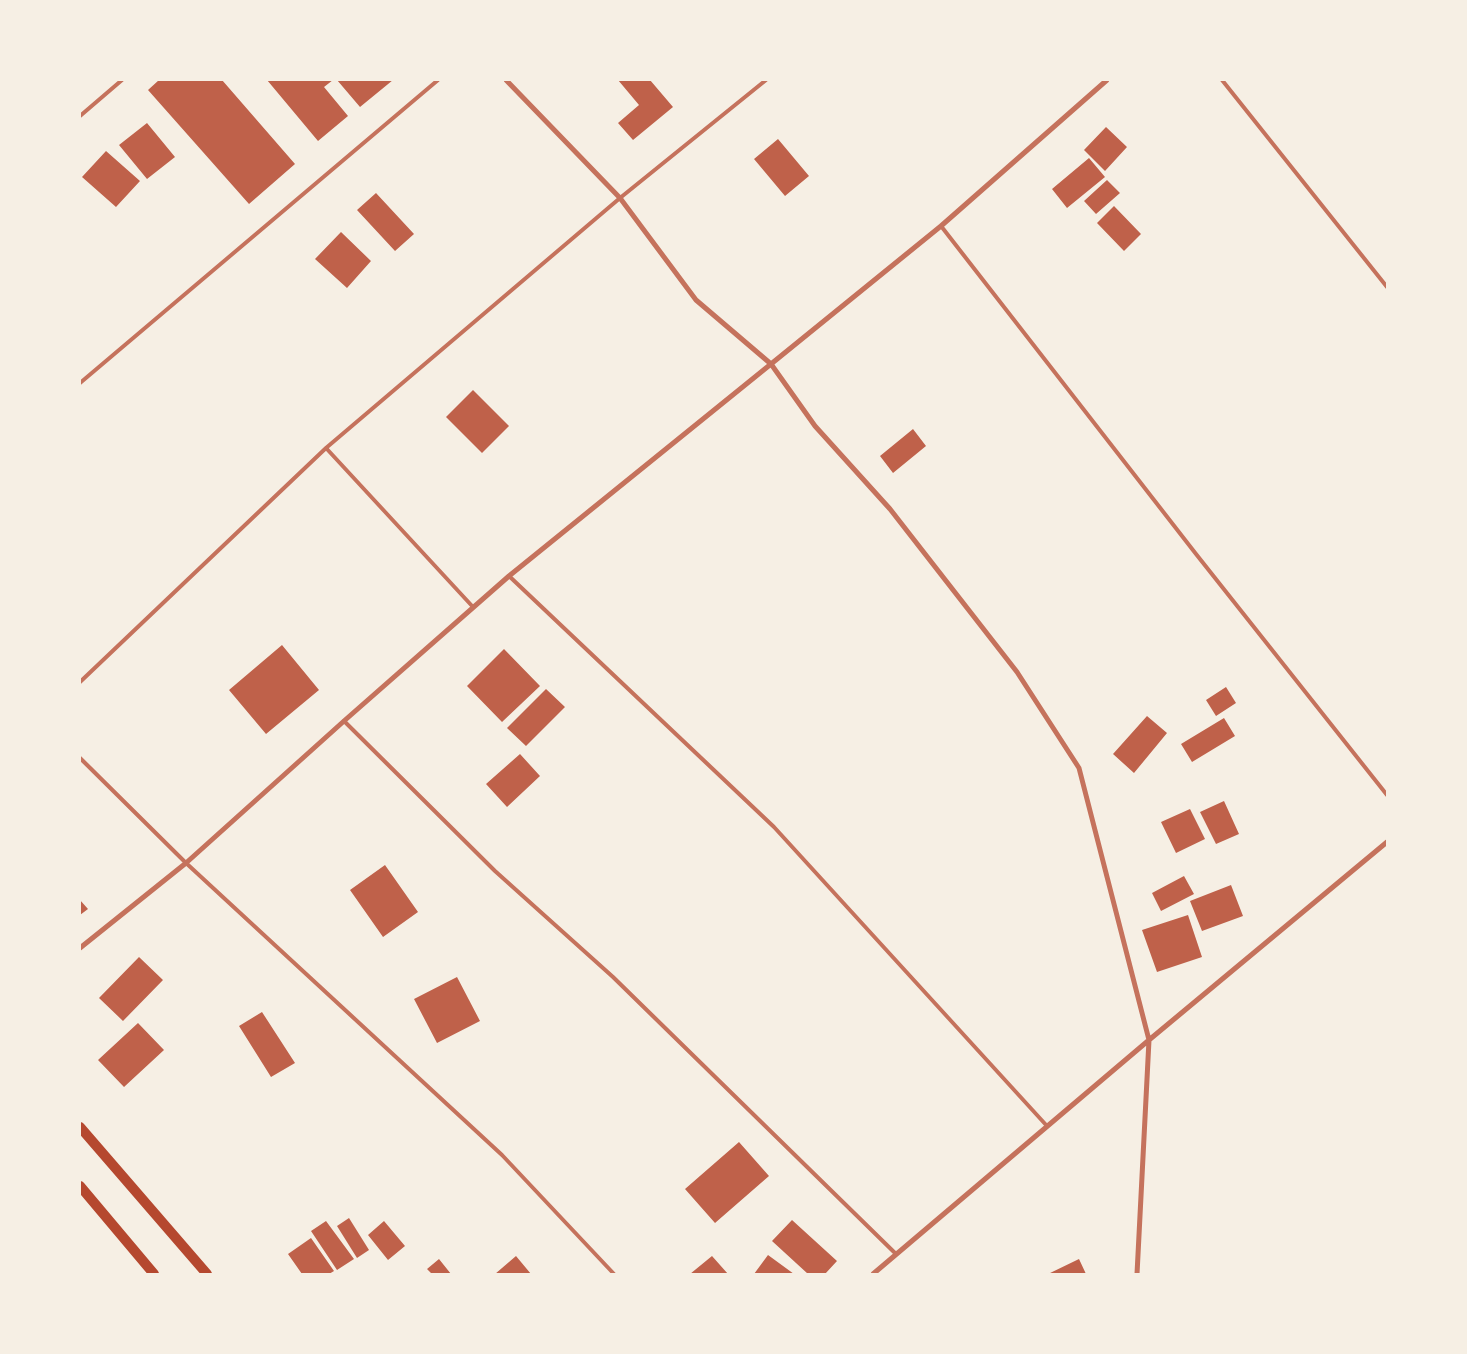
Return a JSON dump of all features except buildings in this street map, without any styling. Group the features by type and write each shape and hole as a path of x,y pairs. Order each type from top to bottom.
{"main road":[{"path":"80,1127 207,1274"},
{"path":"80,1186 154,1274"}],"street":[{"path":"506,80 620,198 696,300 771,364 815,426 890,508 1011,664 1079,768 1149,1040 1137,1274"},
{"path":"80,948 186,864 344,721 509,576 941,226 1106,80"},
{"path":"873,1274 1149,1040 1387,842"}],"lane":[{"path":"80,116 122,80"},
{"path":"80,384 438,80"},
{"path":"80,682 326,448 620,198 766,80"},
{"path":"1222,80 1387,287"},
{"path":"941,226 1387,795"},
{"path":"326,448 474,607"},
{"path":"509,576 774,827 1047,1126"},
{"path":"344,721 494,871 613,978 896,1254"},
{"path":"80,758 186,864 502,1155 614,1274"}]}
